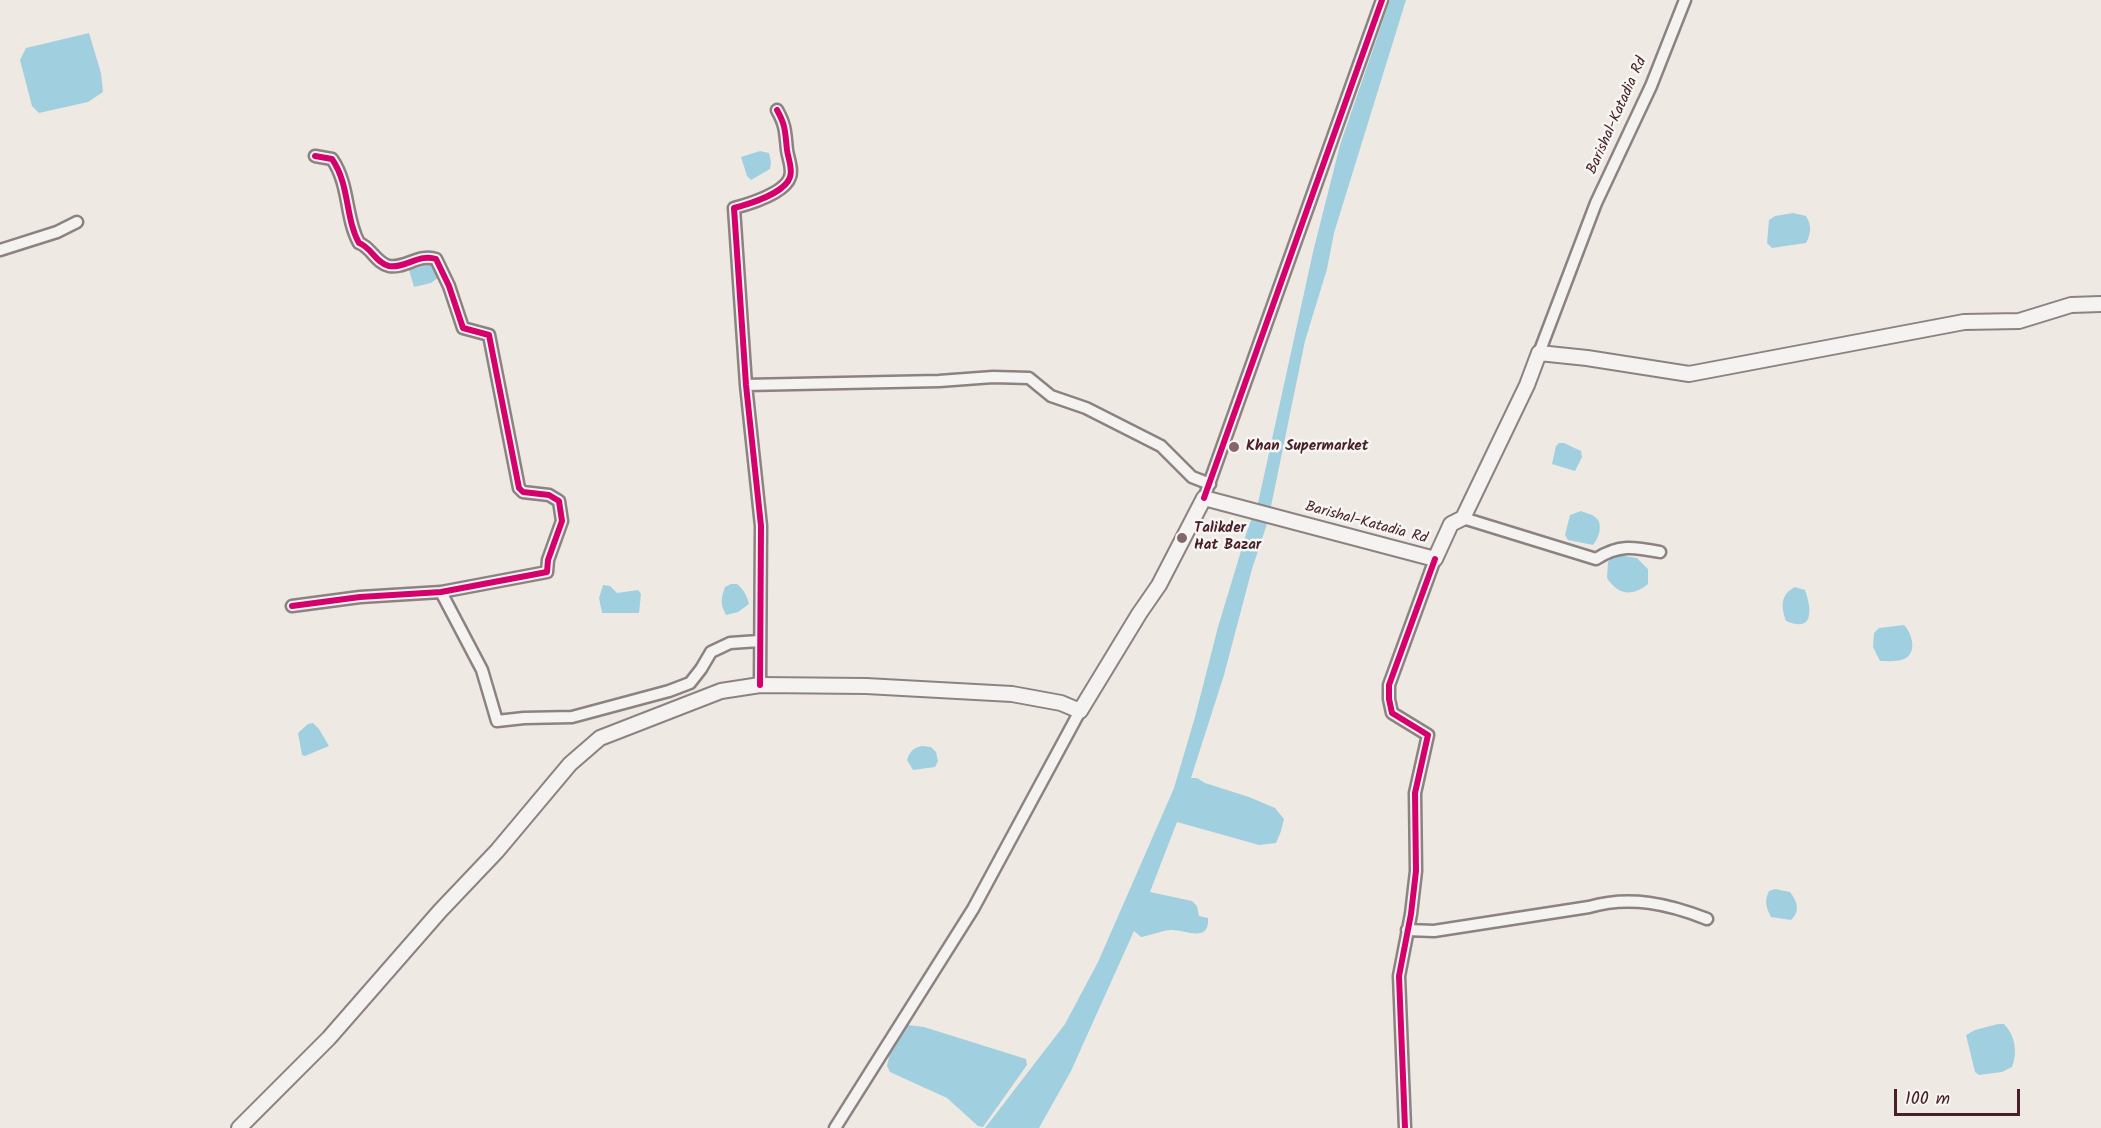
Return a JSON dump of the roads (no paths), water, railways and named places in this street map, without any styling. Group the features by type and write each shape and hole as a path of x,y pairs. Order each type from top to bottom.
{"main road":[{"path":"1539,353 1689,374 1964,322 2019,321 2071,305 2101,304"},
{"name":"Barishal-Katadia Rd","path":"1204,498 1435,559 1451,524 1464,518 1527,385 1539,353"},
{"path":"239,1128 329,1038 440,911 497,851 570,764 600,738 721,691 760,685 866,686 1012,694 1061,703 1080,711 1159,585 1204,498"}],"street":[{"path":"1204,498 1382,0"},
{"name":"Barishal-Katadia Rd","path":"1539,353 1596,202 1651,86 1685,0"},
{"path":"760,685 761,526 746,385 734,208 760,200 779,190 790,179 791,170 785,126 777,110"},
{"path":"292,606 360,597 441,592 547,572 548,560 562,521 559,501 549,495 523,492 519,488 489,335 463,328 449,286 436,259 428,257 390,266 383,263 366,245 359,243 338,166 332,159 315,156"},
{"path":"0,250 57,232 77,222"},
{"path":"746,385 939,381 993,377 1029,378 1051,396 1086,408 1161,446 1192,477 1210,484"},
{"path":"1464,518 1596,559 1610,549 1634,547 1660,552"},
{"path":"1406,1128 1399,976 1416,871 1415,793 1428,735 1392,713 1389,685 1435,559"},
{"path":"441,592 482,670 497,722 524,718 572,717 669,691 690,683 711,652 730,643 759,641"},
{"path":"835,1128 973,909 1080,711"},
{"path":"1407,930 1434,931 1589,907 1607,902 1640,901 1680,908 1707,919"}],"water":[{"path":"1390,0 1406,0 1334,233 1327,269 1305,341 1268,521 1252,569 1224,675 1191,778 1197,778 1275,808 1284,819 1281,831 1276,843 1259,845 1177,822 1150,892 1192,901 1197,906 1199,916 1208,918 1205,931 1195,933 1170,930 1141,937 1134,931 1071,1071 1039,1128 985,1128 1065,1024 1098,962 1174,788 1218,627 1247,531 1258,503 1313,252 1340,145"},
{"path":"89,33 101,73 103,92 88,102 39,113 32,106 20,60 26,48"},
{"path":"760,151 769,153 770,169 751,180 747,176 741,157"},
{"path":"1793,213 1806,216 1808,219 1810,230 1806,243 1772,248 1767,243 1769,220 1775,216"},
{"path":"434,263 439,277 431,283 414,287 409,270"},
{"path":"1559,443 1581,451 1582,457 1575,471 1552,464 1556,446"},
{"path":"1581,511 1598,520 1599,535 1593,545 1568,540 1565,535 1570,515"},
{"path":"1619,555 1637,558 1648,569 1648,584 1636,591 1626,592 1611,584 1607,578 1608,562"},
{"path":"737,584 742,589 749,604 738,612 726,615 722,598 725,587"},
{"path":"603,585 610,586 617,593 638,590 641,594 639,613 602,613 599,598"},
{"path":"1795,587 1805,590 1809,605 1809,618 1802,624 1786,621 1783,610 1784,597"},
{"path":"1904,625 1911,638 1911,652 1902,660 1880,661 1873,647 1874,633 1879,628"},
{"path":"313,723 329,746 305,756 302,755 298,733 308,724"},
{"path":"922,746 931,747 936,752 938,761 935,767 913,770 907,760 908,757 912,750"},
{"path":"1775,889 1790,892 1795,899 1797,910 1791,920 1771,917 1766,898 1769,891"},
{"path":"2004,1024 2013,1038 2015,1056 2012,1067 2002,1072 1979,1075 1975,1072 1966,1035 1975,1030"},
{"path":"908,1025 924,1027 1026,1059 1027,1065 983,1127 978,1126 947,1098 890,1072 887,1066 892,1044"}],"place":[{"name":"Khan Supermarket","path":"1234,447"},
{"name":"Talikder Hat Bazar","path":"1182,538"}]}
